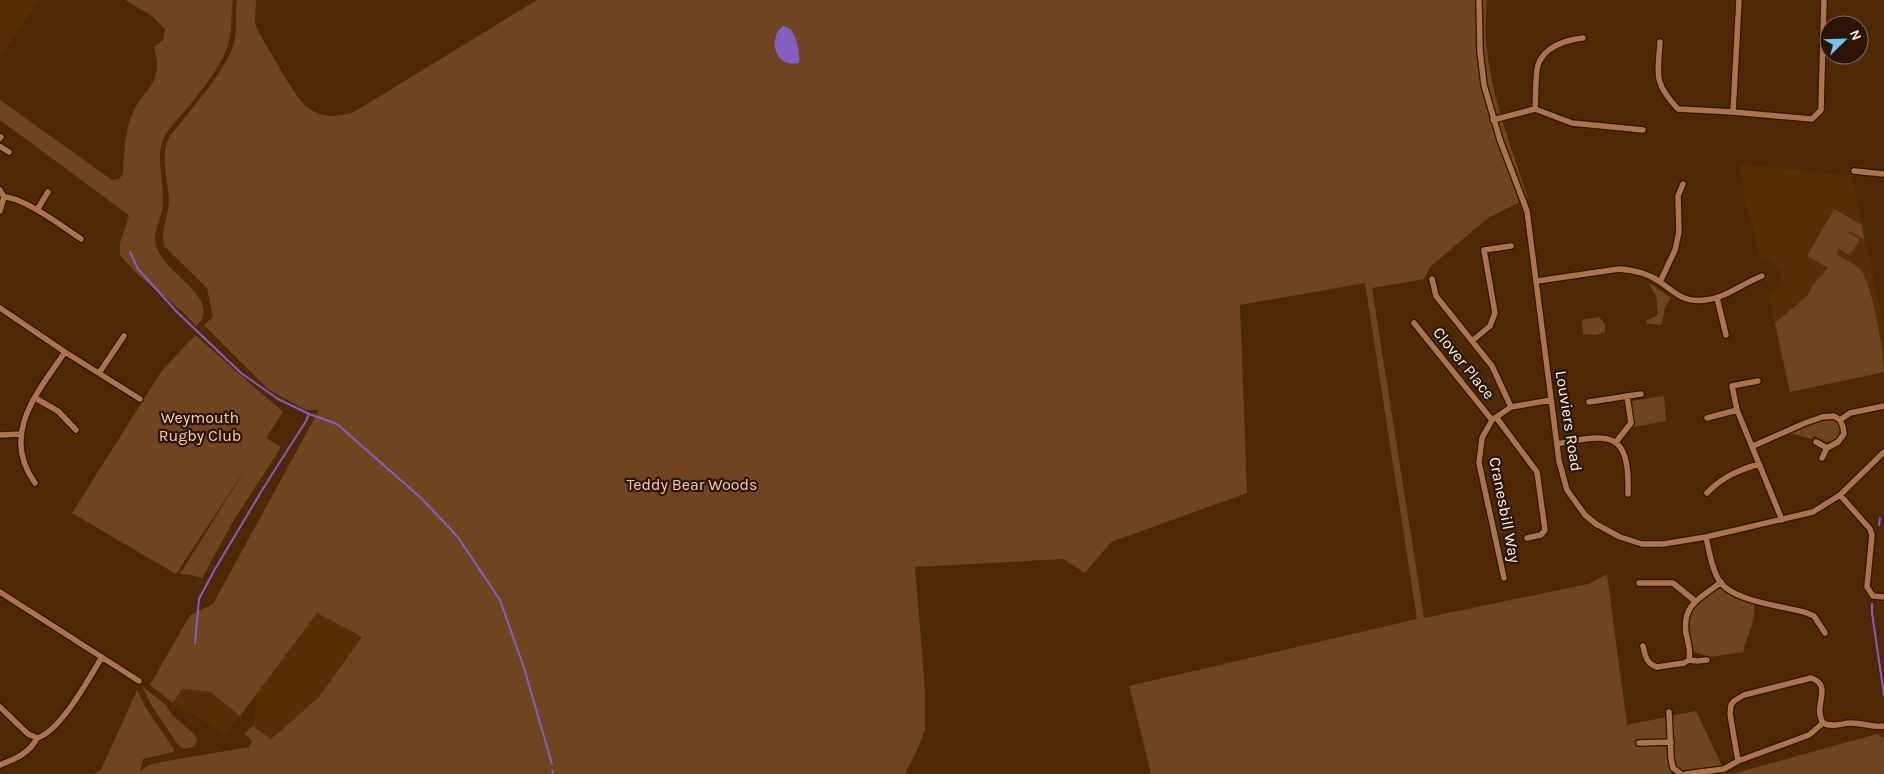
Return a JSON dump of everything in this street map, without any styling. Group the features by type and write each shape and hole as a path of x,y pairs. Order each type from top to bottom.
{"street":[{"name":"Louviers Road","path":"1479,0 1480,51 1484,85 1493,120 1528,212 1562,476 1567,490 1585,515 1607,532 1642,544 1662,544 1706,537 1814,512 1840,495 1884,452"},
{"path":"1733,112 1739,0"},
{"path":"1660,42 1658,78 1665,95 1678,109 1812,119 1822,110 1824,0"},
{"path":"1536,109 1538,65 1550,48 1562,42 1582,38"},
{"path":"1493,120 1536,109 1572,123 1643,130"},
{"path":"0,146 8,152"},
{"path":"1854,171 1884,174"},
{"path":"1660,282 1675,250 1679,232 1678,196 1683,184"},
{"path":"0,190 4,197 0,211"},
{"path":"37,210 48,192"},
{"path":"4,197 11,198 37,210 81,239"},
{"path":"1472,341 1490,326 1495,314 1484,250 1511,246"},
{"path":"1537,281 1619,269 1640,272 1660,282 1683,299 1695,301 1716,298 1762,276"},
{"path":"1432,279 1436,296 1492,366 1511,407"},
{"path":"1716,298 1726,335"},
{"path":"0,308 140,399"},
{"name":"Clover Place","path":"1414,323 1494,418 1536,472 1545,530 1541,535 1527,538"},
{"path":"99,373 124,336"},
{"path":"36,483 26,470 21,455 20,434 26,413 34,398 65,352"},
{"path":"1758,380 1732,386 1736,410 1782,520"},
{"path":"1590,402 1641,394"},
{"path":"1616,442 1631,424 1627,396"},
{"path":"34,398 58,411 76,430"},
{"path":"1494,418 1511,407 1551,400"},
{"path":"1840,420 1850,413 1884,406"},
{"path":"1707,418 1736,410"},
{"path":"1752,446 1804,423 1822,417 1834,416 1844,426 1842,439 1827,448 1822,458"},
{"name":"Cranesbill Way","path":"1494,418 1482,438 1479,462 1504,578"},
{"path":"0,435 20,434"},
{"path":"1557,444 1600,437 1616,442 1624,455 1629,478 1628,494"},
{"path":"1816,442 1827,448"},
{"path":"1707,493 1717,482 1730,474 1759,464"},
{"path":"1840,495 1870,529 1872,535 1867,587 1873,596 1884,597"},
{"path":"1706,537 1716,574 1728,589 1746,597 1814,616 1825,633"},
{"path":"1689,660 1686,618 1689,610 1695,601 1721,582"},
{"path":"1638,583 1673,583 1695,601"},
{"path":"0,592 139,681"},
{"path":"1644,646 1646,659 1653,666 1657,667 1684,663 1689,660 1706,660"},
{"path":"0,765 28,751 37,738 50,731 76,699 102,657"},
{"path":"1738,761 1730,710 1731,705 1737,698 1811,678 1819,682 1822,689 1819,712 1823,723 1830,726 1850,723 1878,727 1884,726"},
{"path":"0,707 28,734 37,738"},
{"path":"1669,712 1673,768 1681,774"},
{"path":"1686,774 1724,769 1738,761 1809,735 1823,723"},
{"path":"1639,743 1671,742"}],"shaded area":[{"path":"0,0 39,0 0,59"},
{"path":"783,26 790,29 795,36 799,50 799,63 791,64 784,61 776,51 775,38"},
{"path":"1739,164 1852,176 1884,327 1884,373 1789,392 1768,293 1776,289 1780,284 1781,276 1779,268 1775,263 1767,259 1760,259 1751,220 1744,201"},
{"path":"317,613 362,637 318,698 270,739 253,726 257,693"},
{"path":"182,689 211,692 240,716 226,734 173,703"}],"green space":[{"path":"127,0 233,0 230,34 225,53 203,89 167,132 163,139 160,154 163,204 155,237 157,249 164,261 196,293 202,304 203,315 196,327 184,313 137,274 120,255 120,243 129,216 0,120 0,100 112,180 119,179 123,174 127,130 133,112 154,81 157,61 154,47 163,40 165,29 151,15"},
{"name":"Teddy Bear Woods","path":"237,0 256,0 255,21 257,29 289,83 302,102 310,109 328,116 354,112 537,0 1487,0 1487,51 1491,76 1504,125 1528,198 1488,218 1430,267 1424,279 1372,288 1424,618 1588,584 1607,574 1627,725 1696,711 1726,774 1151,774 1129,686 1417,619 1365,283 1240,305 1247,493 1111,542 1085,573 1063,559 915,567 925,691 925,730 905,774 93,774 101,770 137,690 146,708 174,749 173,752 143,759 140,771 149,765 167,761 249,747 252,741 244,733 253,726 271,739 318,698 362,637 317,613 240,716 211,692 182,689 173,703 150,685 190,615 213,604 319,410 306,410 269,390 204,325 213,317 207,288 164,246 163,234 169,200 165,167 167,143 170,136 224,66 230,54 235,37"},
{"path":"1834,209 1862,225 1864,240 1850,231 1849,233 1860,239 1850,255 1839,249 1836,254 1854,264 1864,275 1873,301 1882,349 1884,372 1790,392 1775,323 1808,295 1813,285 1828,268 1807,256"},
{"path":"1648,282 1671,298 1665,307 1660,325 1646,323 1647,320 1658,313 1656,296"},
{"path":"1599,317 1605,324 1605,332 1596,335 1583,334 1583,320"},
{"name":"Weymouth Rugby Club","path":"195,335 283,412 266,438 281,447 232,523 202,578 180,574 248,465 176,574 72,513 161,372"},
{"path":"1664,396 1666,421 1633,427 1632,401"},
{"path":"1832,418 1836,420 1841,428 1839,436 1835,440 1826,442 1815,436 1811,439 1786,434 1824,419"},
{"path":"1718,589 1754,604 1754,617 1743,652 1711,657 1694,652 1690,622 1691,614 1700,602"},
{"path":"142,686 166,705 172,715 193,733 197,742 193,747 184,749 178,745 152,706"},
{"path":"1877,734 1884,738 1884,774 1732,774"}],"waterway":[{"path":"130,252 138,269 177,312 241,373 278,399 309,414 337,424 421,498 457,536 500,600 524,668 552,764"},
{"path":"195,643 199,599 215,569 309,414"},
{"path":"1879,525 1880,518"},
{"path":"1872,604 1884,695"}]}
